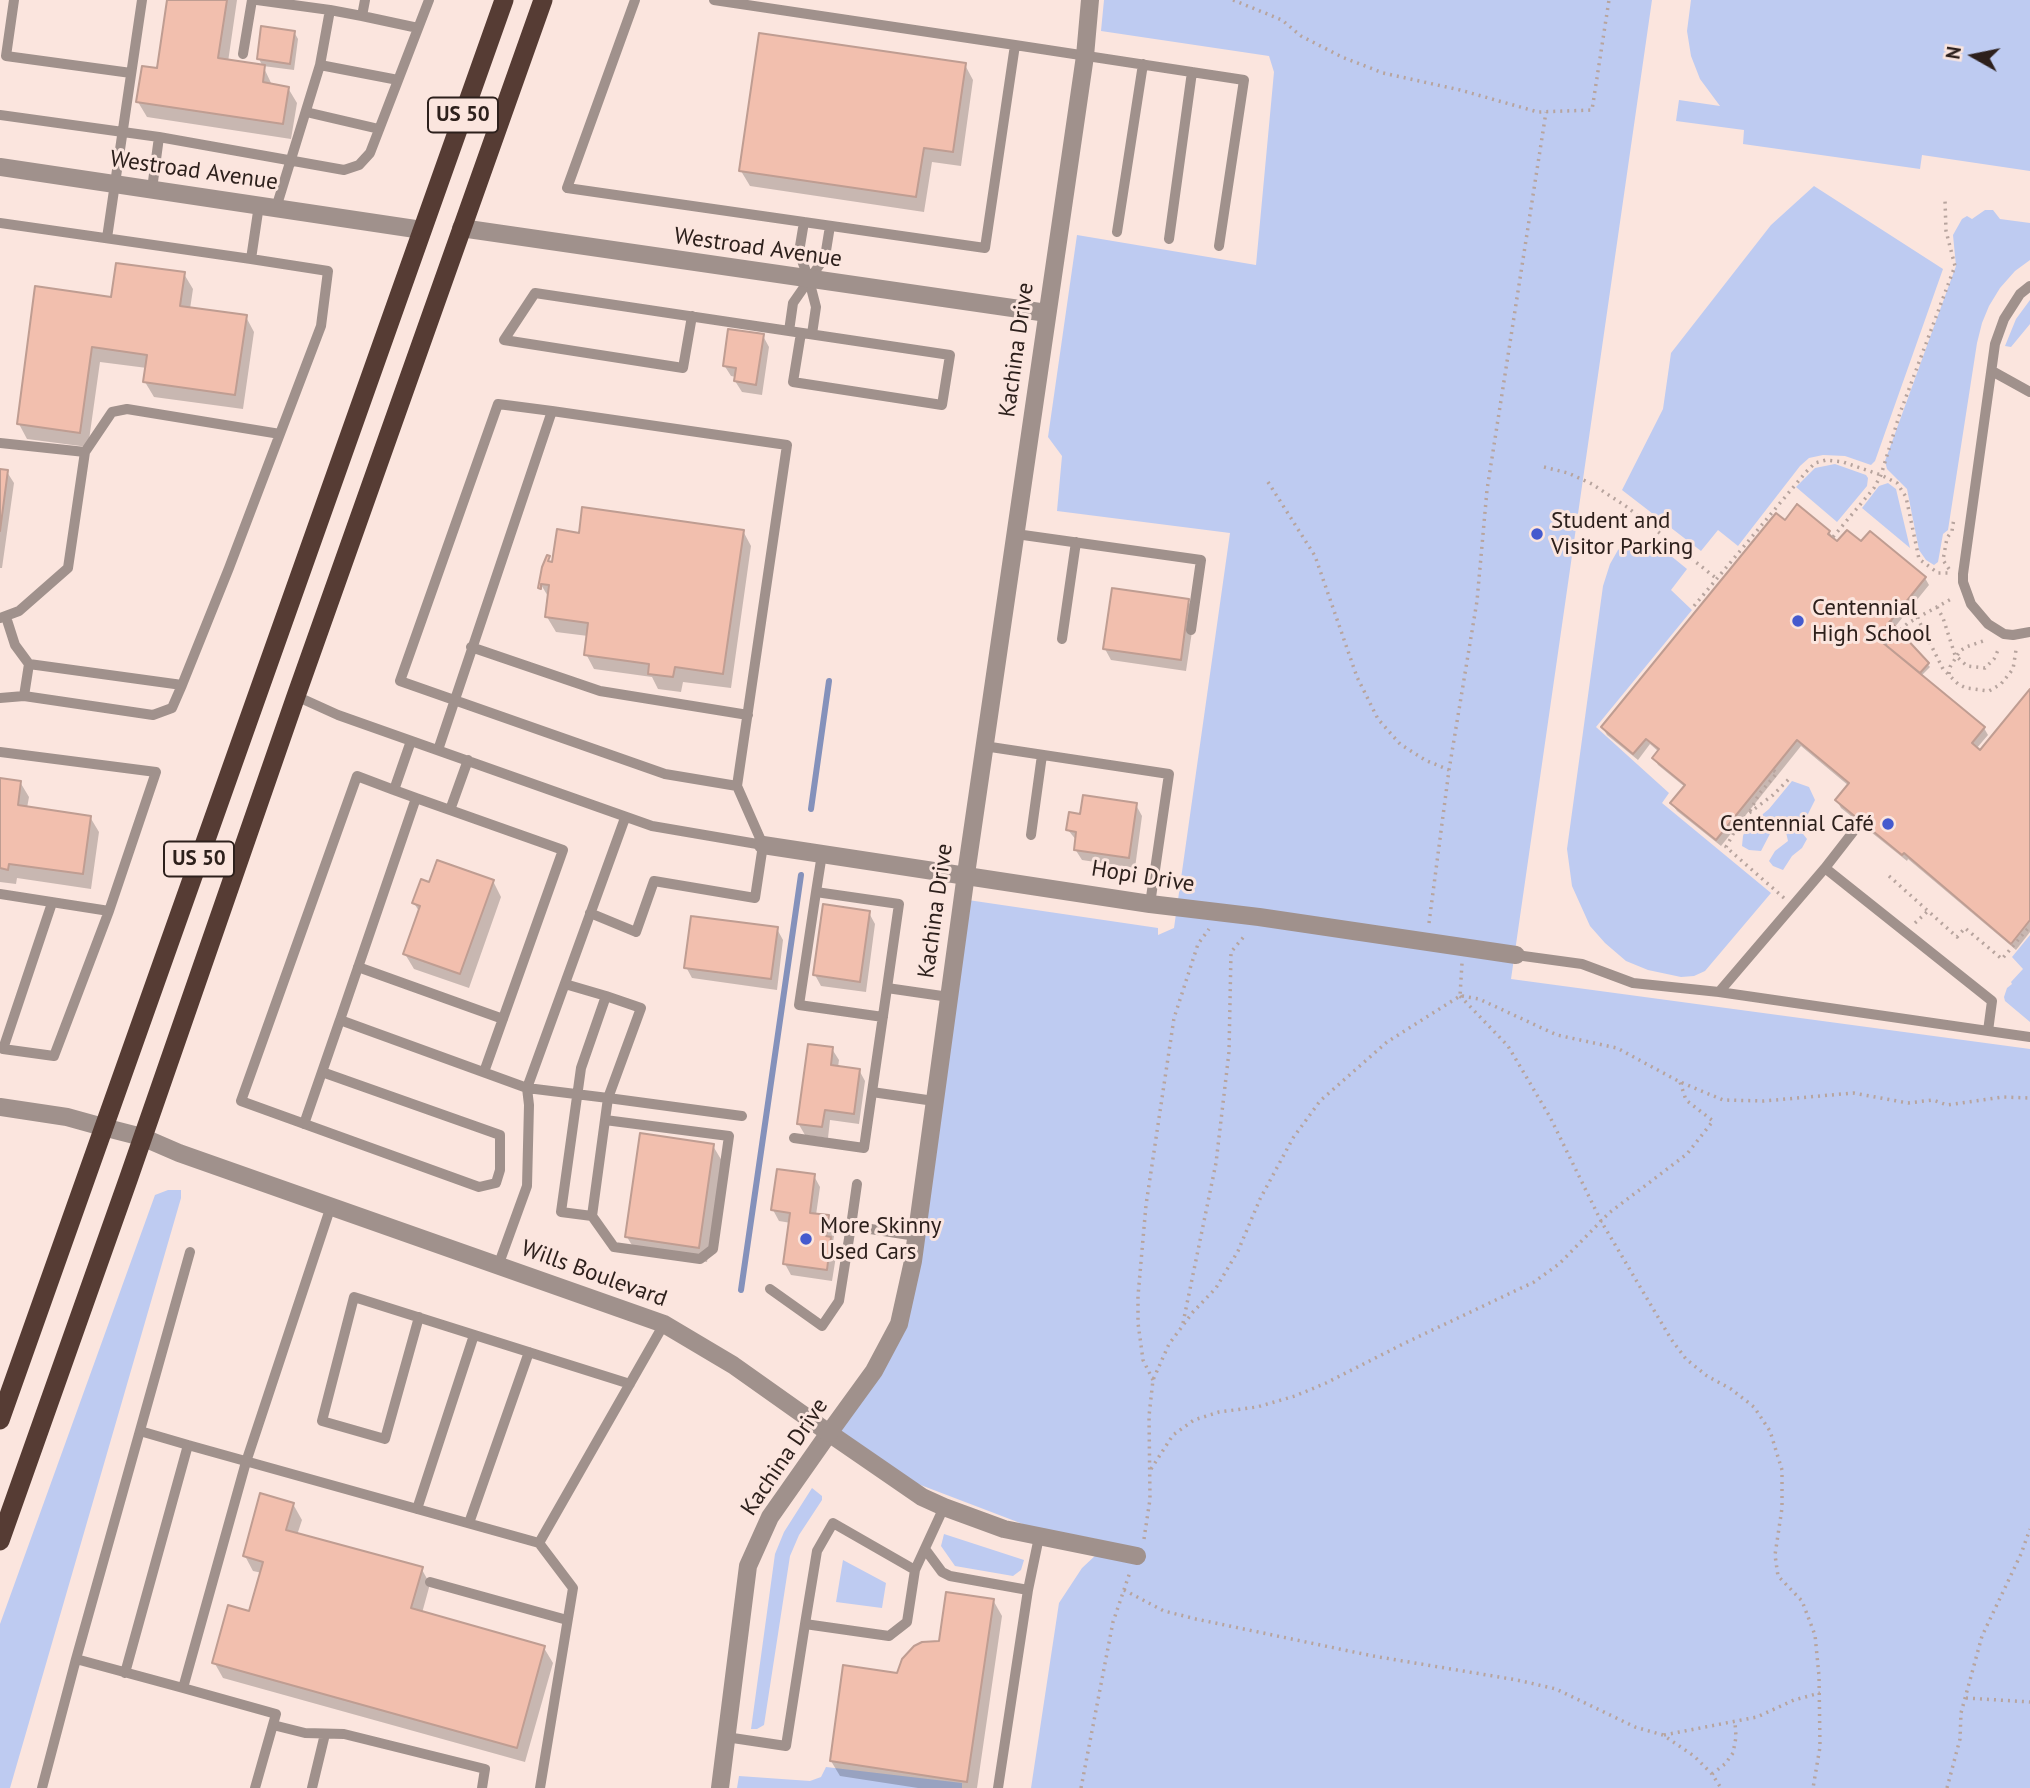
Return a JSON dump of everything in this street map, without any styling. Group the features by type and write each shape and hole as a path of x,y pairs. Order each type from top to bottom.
{"highway":[{"name":"US 50","path":"0,1420 505,0"},
{"name":"US 50","path":"0,1541 543,0"}],"street":[{"name":"Kachina Drive","path":"720,1788 748,1566 770,1517 874,1371 899,1324 916,1236 1090,0"},
{"name":"Westroad Avenue","path":"0,167 422,230"},
{"name":"Westroad Avenue","path":"461,228 1047,313"},
{"name":"Hopi Drive","path":"763,845 1150,904 1259,917 1517,955"},
{"name":"Wills Boulevard","path":"0,1107 67,1117 142,1138 664,1324 733,1365 922,1497 1004,1529 1137,1556"}],"lane":[{"path":"14,0 6,56 131,74"},
{"path":"107,238 142,0"},
{"path":"243,54 255,0 330,10 418,28"},
{"path":"362,16 365,0"},
{"path":"0,115 159,137 344,170 359,165 370,153 429,0"},
{"path":"635,0 566,188 985,248 1015,45"},
{"path":"714,0 1244,80 1219,246"},
{"path":"251,260 267,206 291,161 320,65 330,10"},
{"path":"1117,232 1143,64"},
{"path":"320,65 398,80"},
{"path":"1169,239 1192,72"},
{"path":"306,112 379,129"},
{"path":"152,189 159,137"},
{"path":"800,333 816,307 799,251 804,222"},
{"path":"0,223 328,271 321,326 172,708 153,715 24,696 0,698"},
{"path":"692,316 683,368 504,340 535,293 692,316 800,333 950,355 942,405 793,382 800,333 793,303 825,257 830,226"},
{"path":"2030,286 2020,295 2004,319 1995,344 1964,582 1971,604 1988,624 2004,634 2024,635 2030,632"},
{"path":"1992,371 2030,392"},
{"path":"590,913 636,932 654,881 755,898 763,845 737,786 787,445 498,404 400,681 665,775 737,786"},
{"path":"24,696 29,664 15,645 3,618 19,611 68,568 85,452 112,412 127,409 281,434"},
{"path":"438,750 552,411"},
{"path":"0,443 85,452"},
{"path":"1016,534 1201,560 1191,630"},
{"path":"1062,639 1076,542"},
{"path":"471,647 600,691 748,715"},
{"path":"29,664 182,685"},
{"path":"296,696 338,715 625,818 652,826 763,845"},
{"path":"394,790 411,741"},
{"path":"985,746 1169,774 1150,904"},
{"path":"0,752 156,772 109,911 54,1056 4,1049 52,903"},
{"path":"1031,835 1042,755"},
{"path":"450,810 468,760"},
{"path":"322,1072 500,1135 499,1177 496,1183 479,1187 241,1101 357,776 563,850 484,1072"},
{"path":"303,1124 416,798"},
{"path":"498,1266 527,1186 530,1105 527,1088 625,818"},
{"path":"1719,992 1853,832"},
{"path":"822,854 799,1005 883,1017"},
{"path":"1825,868 1992,1001 1988,1031"},
{"path":"794,1138 864,1148 899,904 816,892"},
{"path":"0,894 109,911"},
{"path":"1517,955 1582,964 1633,983 1719,992 2030,1037"},
{"path":"358,967 503,1019"},
{"path":"565,984 641,1008 608,1098 605,1119 592,1216 614,1247 700,1259 713,1249 729,1136 605,1119"},
{"path":"887,988 949,997"},
{"path":"592,1216 561,1212 581,1068 606,996"},
{"path":"340,1020 527,1088 742,1116"},
{"path":"872,1092 934,1101"},
{"path":"770,1289 822,1325 839,1301 857,1184"},
{"path":"183,1688 246,1461 331,1206"},
{"path":"851,1226 916,1236"},
{"path":"42,1788 190,1252"},
{"path":"419,1317 386,1439 322,1421 354,1297 419,1317 630,1384"},
{"path":"539,1543 664,1324"},
{"path":"417,1509 474,1335"},
{"path":"469,1523 529,1352"},
{"path":"140,1431 539,1543 573,1588 540,1788"},
{"path":"125,1673 188,1445"},
{"path":"805,1624 889,1636 907,1622 915,1570 944,1507"},
{"path":"726,1737 786,1746 817,1551 834,1523 915,1570"},
{"path":"998,1788 1028,1590 1039,1537"},
{"path":"925,1549 942,1572 950,1576 1028,1590"},
{"path":"430,1582 568,1620"},
{"path":"76,1659 276,1714 255,1788"},
{"path":"273,1725 304,1733 344,1734 485,1769 482,1788"},
{"path":"312,1788 325,1734"}],"path":[{"path":"1233,0 1282,20 1301,36 1342,57 1383,73 1460,90 1538,112 1592,110 1609,0"},
{"path":"1426,942 1449,770 1476,601 1487,490 1546,112"},
{"path":"1833,537 1874,488 1881,475 1900,413 1955,266 1945,231 1945,200"},
{"path":"1694,606 1789,490 1815,463 1826,460 1843,462 1881,475 1897,484 1906,497 1919,559 1938,573 1949,573"},
{"path":"1544,467 1568,473 1592,484 1627,506 1717,579"},
{"path":"1268,482 1315,556 1357,677 1378,719 1400,744 1425,760 1449,770"},
{"path":"1885,644 1896,631 1953,598"},
{"path":"1937,607 1956,657 1967,666 1985,668 1997,655 1999,648"},
{"path":"1917,617 1948,675 1966,688 1981,691 1995,688 2013,669 2016,650"},
{"path":"1948,675 1956,657 1966,647 1986,640"},
{"path":"1749,813 1759,794 1777,773 1773,770"},
{"path":"1788,779 1738,825 1726,847 1793,906"},
{"path":"1889,876 1957,937 1965,928 2002,959 2030,926"},
{"path":"1153,1380 1143,1360 1138,1323 1146,1205 1174,1018 1198,944 1220,914"},
{"path":"1183,1325 1216,1163 1229,1052 1231,953 1259,917"},
{"path":"1463,947 1460,996 1508,1046 1550,1117 1601,1221 1671,1339 1686,1359 1754,1407 1770,1431 1782,1469 1782,1508 1775,1555 1778,1576 1802,1601 1815,1634 1820,1693 1820,1747 1813,1788"},
{"path":"1081,1788 1113,1622 1146,1535 1150,1499 1149,1416 1153,1380 1169,1344 1216,1288 1238,1251 1260,1199 1293,1138 1320,1101 1387,1042 1460,996 1479,999 1557,1035 1616,1048 1680,1082 1723,1100 1853,1093 1908,1103 1933,1100 1947,1105 2003,1097 2030,1098"},
{"path":"1150,1471 1173,1435 1194,1420 1296,1396 1534,1282 1559,1264 1628,1197 1687,1154 1713,1121 1686,1100 1680,1082"},
{"path":"1947,1788 1960,1739 1961,1713 1982,1636 2030,1529"},
{"path":"1124,1590 1164,1611 1196,1619 1556,1689 1635,1727 1663,1735 1694,1756 1712,1774 1721,1788"},
{"path":"1663,1735 1757,1717 1794,1700 1820,1693"},
{"path":"1965,1698 2030,1703"},
{"path":"1712,1774 1733,1753 1735,1722"}],"shaded area":[{"path":"1104,0 1652,0 1511,979 2030,1049 2030,1788 1031,1788 1059,1603 1082,1568 1097,1554 1096,1539 1028,1526 897,1476 840,1433 891,1338 968,900 1158,928 1158,935 1174,928 1230,533 1057,511 1062,456 1048,437 1077,235 1256,265 1274,72 1269,56 1101,31"},
{"path":"1691,0 2030,0 2030,171 1922,155 1920,169 1743,144 1744,130 1676,121 1679,100 1720,106 1700,79 1691,56 1687,31"},
{"path":"1814,186 1943,269 1875,461 1871,465 1845,456 1823,455 1809,458 1738,546 1718,530 1701,551 1622,490 1663,409 1671,353 1771,225"},
{"path":"1985,210 1993,210 2000,219 2030,223 2030,260 2015,271 2000,288 1982,323 1948,530 1943,534 1938,562 1934,565 1926,560 1919,550 1907,489 1887,469 1885,461 1956,266 1953,235 1962,219 1967,216 1972,219"},
{"path":"2030,300 2030,324 2011,347 2005,346 2016,319"},
{"path":"1835,464 1868,478 1867,486 1837,522 1796,487 1815,468"},
{"path":"1888,483 1896,489 1910,548 1862,508 1879,486"},
{"path":"1633,542 1660,547 1687,569 1671,590 1692,610 1596,727 1669,793 1662,803 1771,893 1705,971 1694,976 1681,977 1648,970 1626,961 1590,926 1572,886 1567,849 1603,586 1618,550"},
{"path":"1792,781 1809,787 1815,800 1800,830 1807,839 1783,870 1769,861 1775,851 1788,841 1785,828 1773,828 1761,851 1742,846 1743,836 1746,828 1769,809"},
{"path":"2030,935 2030,1022 2005,1001 2004,997 2011,982 2023,969 2012,957"},
{"path":"168,1190 181,1190 181,1198 10,1788 0,1788 0,1624 155,1195"},
{"path":"812,1488 822,1496 822,1500 799,1535 790,1556 764,1725 751,1729 775,1554 784,1532"},
{"path":"944,1534 1024,1560 1021,1570 1013,1576 955,1566 941,1546"},
{"path":"843,1560 886,1583 882,1608 836,1602"},
{"path":"826,1767 962,1783 962,1788 737,1788 739,1776 810,1781 821,1777"}],"building":[{"path":"167,0 227,0 218,58 265,65 263,82 289,87 283,124 136,102 142,66 157,68"},
{"path":"261,26 295,31 290,64 257,59"},
{"path":"759,33 966,63 953,152 924,148 916,197 739,171"},
{"path":"116,263 185,272 180,306 247,315 235,395 143,382 147,355 92,347 80,433 17,424 35,286 111,297"},
{"path":"728,329 764,334 756,385 734,381 736,368 723,366"},
{"path":"0,469 8,470 0,531"},
{"path":"1797,504 1830,531 1828,534 1837,541 1847,530 1861,541 1870,531 1926,577 1877,638 1985,727 1972,743 1980,750 2030,689 2030,920 2011,944 1904,853 1902,855 1835,800 1849,783 1797,740 1716,840 1670,803 1685,785 1652,758 1659,749 1646,739 1633,754 1601,727 1776,513 1785,520"},
{"path":"582,507 744,530 723,674 675,667 673,677 648,674 649,664 584,655 588,623 545,617 549,585 541,584 541,589 538,588 542,567 547,555 550,556 548,561 552,562 557,529 579,533"},
{"path":"1112,588 1189,599 1181,660 1103,649"},
{"path":"1890,621 1929,663 1920,673 1877,638"},
{"path":"0,778 21,781 18,805 91,816 83,874 9,864 8,870 0,868"},
{"path":"1083,795 1137,803 1129,858 1074,850 1076,832 1066,830 1069,812 1080,814"},
{"path":"437,860 494,880 460,974 403,954 420,906 412,903 421,879 429,882"},
{"path":"823,904 870,911 860,982 813,975"},
{"path":"691,916 778,927 771,979 684,968"},
{"path":"808,1044 833,1047 831,1065 860,1069 854,1114 825,1110 822,1127 797,1124"},
{"path":"640,1133 714,1144 699,1248 625,1237"},
{"path":"777,1169 815,1174 810,1213 829,1215 826,1236 831,1237 827,1270 783,1264 790,1213 771,1210"},
{"path":"260,1493 294,1503 286,1530 423,1567 411,1608 545,1646 517,1748 212,1663 228,1605 249,1611 263,1562 243,1556"},
{"path":"946,1592 994,1599 967,1782 830,1761 843,1665 897,1673 902,1659 914,1646 922,1642 939,1641"}],"waterway":[{"path":"811,809 829,681"},
{"path":"741,1290 801,875"}],"place":[{"name":"Student and Visitor Parking","path":"1537,534"},
{"name":"Centennial High School","path":"1798,621"},
{"name":"Centennial Café","path":"1888,824"},
{"name":"More Skinny Used Cars","path":"806,1239"}]}
